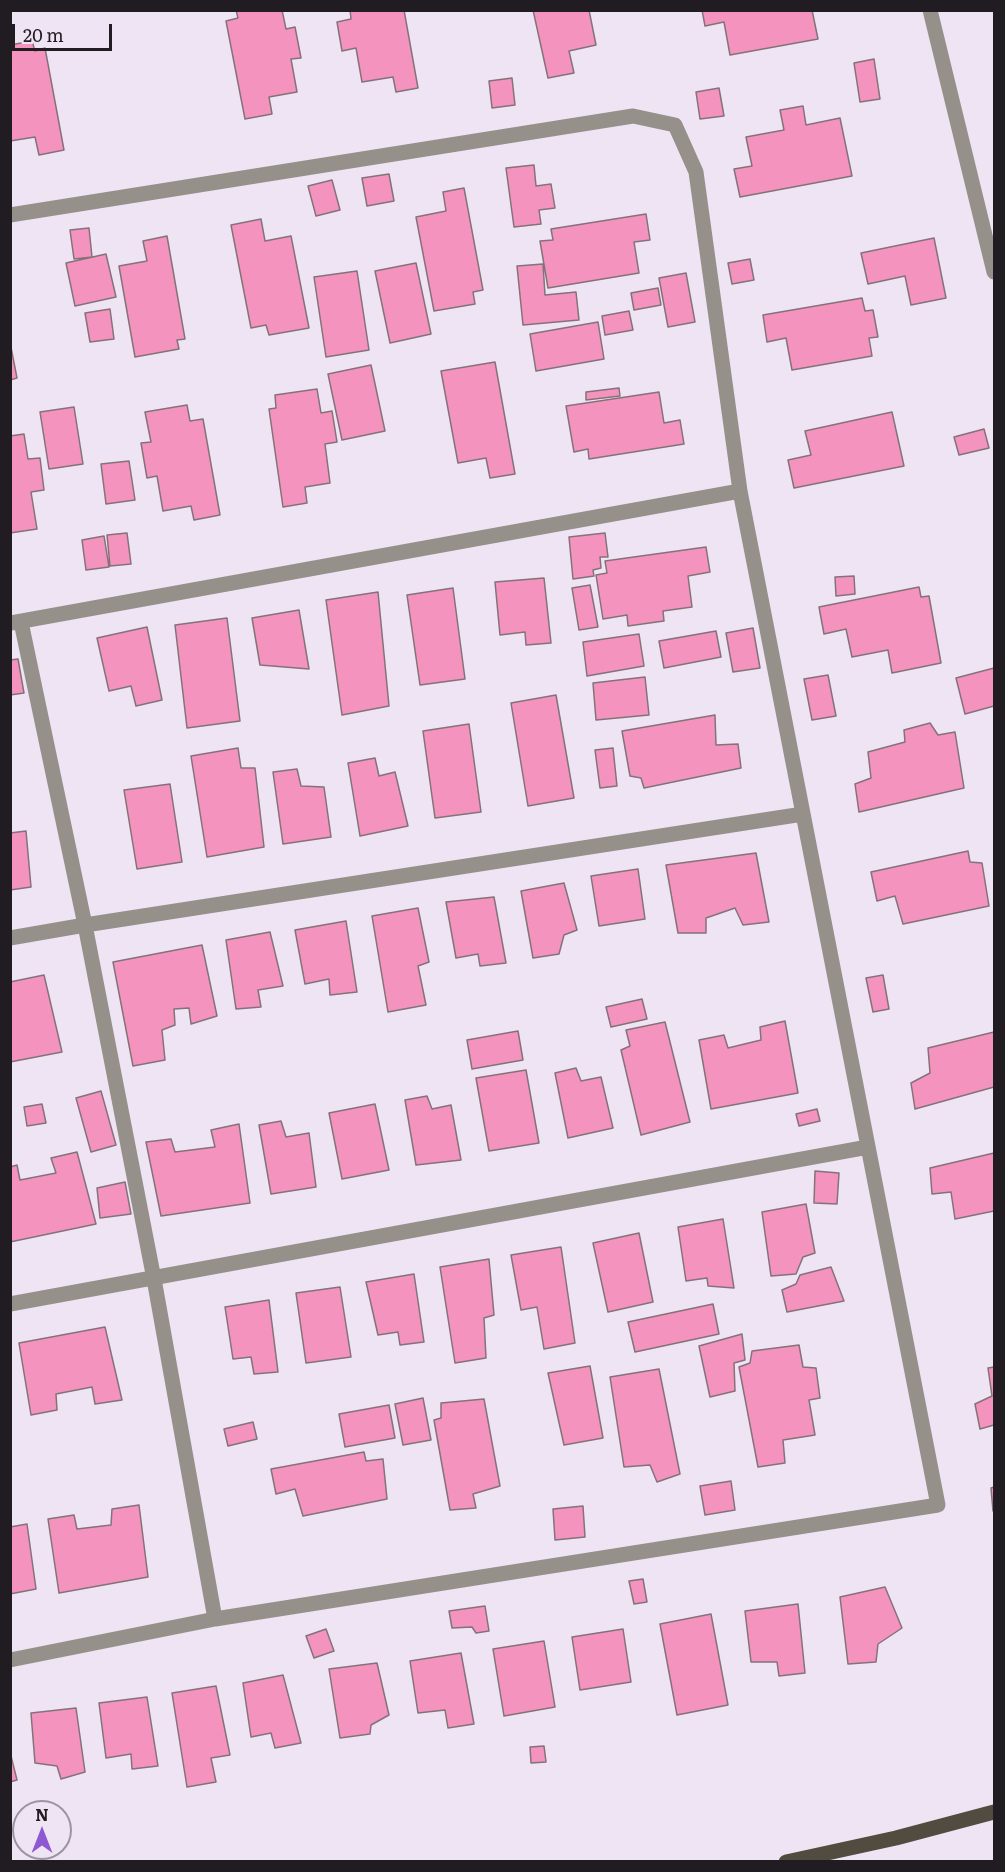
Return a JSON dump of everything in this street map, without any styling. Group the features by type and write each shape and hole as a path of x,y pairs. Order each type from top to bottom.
{"main road":[{"path":"786,1862 896,1838 994,1812"}],"street":[{"path":"930,10 994,272"},
{"path":"10,214 633,116 675,124 696,172 740,491 938,1505 215,1619 10,1660"},
{"path":"215,1619 154,1279 85,925 16,623 740,491"},
{"path":"10,938 803,814"},
{"path":"10,1304 868,1147"}],"building":[{"path":"236,10 282,10 286,29 295,27 301,58 291,59 297,92 269,97 272,114 245,119 226,21 238,18"},
{"path":"350,10 404,10 418,88 396,92 393,77 362,82 356,48 342,51 337,22 351,19"},
{"path":"533,10 589,10 596,45 569,51 574,73 548,78"},
{"path":"702,10 812,10 818,39 730,55 724,22 705,26"},
{"path":"32,41 35,51 45,48 64,150 39,155 35,137 10,141 10,45"},
{"path":"874,59 880,99 860,102 854,63"},
{"path":"512,78 515,105 492,108 489,81"},
{"path":"719,88 724,116 700,119 696,92"},
{"path":"803,106 806,125 840,118 852,176 740,197 734,169 752,166 746,137 784,130 780,110"},
{"path":"534,165 536,186 551,184 555,208 539,210 541,224 514,227 506,168"},
{"path":"389,174 394,201 367,206 362,178"},
{"path":"332,180 340,210 316,216 308,186"},
{"path":"464,188 483,290 473,292 475,304 434,311 416,217 446,211 443,192"},
{"path":"646,214 650,240 634,242 639,273 548,288 540,241 553,240 551,229"},
{"path":"261,219 265,241 291,236 309,328 269,335 266,325 251,328 231,225"},
{"path":"89,228 92,257 74,259 70,230"},
{"path":"167,236 185,339 177,340 179,349 135,357 119,266 147,261 143,241"},
{"path":"934,238 946,298 911,305 905,276 868,284 861,253"},
{"path":"106,254 116,297 75,306 66,263"},
{"path":"750,259 754,280 732,284 728,263"},
{"path":"416,263 431,334 390,343 375,271"},
{"path":"543,264 545,295 576,292 579,320 523,325 517,266"},
{"path":"357,271 369,350 326,357 314,277"},
{"path":"686,273 695,322 668,327 659,278"},
{"path":"658,288 661,305 634,310 631,293"},
{"path":"862,298 865,311 873,310 878,337 869,338 872,356 792,370 786,338 767,342 763,315"},
{"path":"110,309 114,339 90,342 85,313"},
{"path":"629,311 633,330 605,335 602,316"},
{"path":"598,322 604,359 536,371 530,334"},
{"path":"10,342 17,378 10,380"},
{"path":"495,362 515,474 490,478 486,458 458,463 441,371"},
{"path":"371,365 385,431 342,440 328,374"},
{"path":"619,388 620,396 586,400 586,392"},
{"path":"317,389 321,413 332,411 337,442 325,444 330,483 305,487 307,503 283,507 269,409 276,408 275,395"},
{"path":"659,392 664,423 680,420 684,444 589,459 588,449 574,452 566,406"},
{"path":"187,405 190,421 203,419 220,515 194,520 191,506 163,511 157,476 147,478 141,443 151,442 145,412"},
{"path":"74,407 83,464 49,469 40,412"},
{"path":"892,412 904,466 794,488 788,460 811,455 805,431"},
{"path":"984,429 989,448 959,455 954,437"},
{"path":"24,434 28,459 40,458 44,490 31,492 37,529 10,533 10,436"},
{"path":"129,461 135,500 106,504 101,464"},
{"path":"127,533 131,564 110,566 107,535"},
{"path":"605,533 608,557 600,557 601,568 593,570 594,576 573,579 569,537"},
{"path":"104,536 109,567 86,570 82,540"},
{"path":"706,547 710,572 688,576 692,607 663,611 664,621 628,626 627,615 603,619 596,575 607,573 605,561"},
{"path":"854,576 855,594 836,596 835,577"},
{"path":"544,578 551,643 526,645 525,632 500,635 495,582"},
{"path":"590,585 598,627 579,630 572,588"},
{"path":"919,587 921,597 929,596 941,663 892,673 888,650 852,657 846,629 824,634 819,607"},
{"path":"453,588 465,679 420,685 407,595"},
{"path":"378,592 389,706 342,715 326,600"},
{"path":"299,610 309,669 260,665 252,618"},
{"path":"227,618 240,721 187,728 175,625"},
{"path":"147,627 162,700 136,706 131,686 109,691 97,638"},
{"path":"753,628 760,668 733,672 726,633"},
{"path":"716,631 721,657 664,668 659,641"},
{"path":"639,634 644,666 587,676 583,642"},
{"path":"18,659 24,693 10,695 10,660"},
{"path":"994,668 994,706 965,714 956,678"},
{"path":"828,675 836,716 812,720 804,679"},
{"path":"645,677 649,715 596,720 593,683"},
{"path":"556,695 574,798 528,806 511,703"},
{"path":"715,715 716,745 738,744 741,768 644,788 641,778 630,776 622,731"},
{"path":"930,723 938,735 955,732 964,788 859,812 855,784 871,778 868,752 905,742 904,730"},
{"path":"469,724 481,812 435,818 423,731"},
{"path":"238,748 241,768 255,768 264,847 207,857 191,756"},
{"path":"613,748 617,786 600,788 595,750"},
{"path":"375,758 379,776 395,772 408,826 360,836 348,763"},
{"path":"297,769 301,786 324,787 331,837 283,844 273,772"},
{"path":"170,784 182,862 137,869 124,790"},
{"path":"26,831 31,887 10,890 10,833"},
{"path":"968,851 970,862 982,863 989,906 903,924 895,896 877,901 871,872"},
{"path":"756,853 769,922 743,925 735,908 706,918 706,933 678,933 666,865"},
{"path":"638,869 645,919 599,926 591,876"},
{"path":"564,883 577,930 564,935 559,954 533,958 521,891"},
{"path":"494,897 506,963 480,966 478,954 456,958 446,902"},
{"path":"418,908 429,962 418,966 426,1005 388,1012 372,916"},
{"path":"346,921 357,992 330,995 329,979 305,984 295,930"},
{"path":"270,932 283,986 258,990 261,1007 236,1009 226,940"},
{"path":"202,945 217,1016 191,1024 189,1008 174,1009 175,1025 162,1030 165,1060 133,1066 113,962"},
{"path":"44,975 62,1052 10,1062 10,982"},
{"path":"883,975 889,1009 873,1012 866,978"},
{"path":"642,999 647,1019 611,1027 606,1007"},
{"path":"785,1021 798,1093 711,1109 699,1040 724,1035 728,1048 761,1040 760,1027"},
{"path":"665,1022 690,1122 641,1135 621,1050 630,1046 626,1030"},
{"path":"518,1031 523,1060 472,1069 467,1040"},
{"path":"994,1032 994,1087 915,1109 911,1083 930,1073 928,1048"},
{"path":"576,1068 581,1081 601,1077 613,1128 568,1138 555,1073"},
{"path":"526,1070 539,1143 489,1151 476,1078"},
{"path":"101,1091 116,1145 91,1152 76,1098"},
{"path":"427,1096 432,1109 451,1105 461,1160 416,1165 405,1100"},
{"path":"42,1104 46,1123 27,1126 24,1107"},
{"path":"375,1104 389,1170 342,1179 329,1113"},
{"path":"817,1109 820,1121 799,1126 796,1114"},
{"path":"281,1121 286,1137 309,1133 316,1187 271,1194 259,1125"},
{"path":"239,1124 250,1203 161,1216 146,1142 171,1139 175,1152 215,1147 211,1130"},
{"path":"77,1152 96,1224 10,1242 10,1167 17,1165 20,1180 56,1173 51,1158"},
{"path":"994,1153 994,1211 955,1219 951,1192 932,1194 930,1168"},
{"path":"815,1171 839,1173 837,1204 814,1203"},
{"path":"125,1182 131,1214 100,1218 97,1188"},
{"path":"806,1204 815,1253 803,1257 796,1274 771,1276 762,1212"},
{"path":"723,1219 734,1288 708,1286 707,1278 686,1281 678,1227"},
{"path":"639,1233 653,1302 608,1312 593,1243"},
{"path":"561,1247 575,1343 544,1349 537,1307 521,1310 511,1255"},
{"path":"489,1259 494,1315 484,1318 486,1358 455,1363 440,1267"},
{"path":"831,1267 844,1301 787,1312 782,1290 796,1284 800,1275"},
{"path":"414,1274 424,1342 400,1345 398,1332 378,1335 366,1282"},
{"path":"340,1287 351,1357 306,1363 296,1293"},
{"path":"269,1300 278,1372 254,1374 251,1357 233,1359 225,1307"},
{"path":"713,1304 719,1334 635,1352 628,1322"},
{"path":"105,1327 122,1400 95,1404 92,1387 56,1394 57,1410 31,1415 19,1343"},
{"path":"742,1334 745,1360 734,1363 735,1391 710,1397 699,1346"},
{"path":"799,1345 803,1367 816,1368 820,1398 809,1400 815,1435 783,1440 785,1463 758,1467 739,1367 750,1363 752,1351"},
{"path":"590,1366 603,1438 564,1445 548,1373"},
{"path":"994,1367 994,1425 980,1429 975,1404 992,1396 988,1368"},
{"path":"659,1369 680,1474 657,1482 650,1465 624,1467 610,1377"},
{"path":"423,1398 431,1440 403,1445 395,1404"},
{"path":"484,1399 500,1486 473,1494 476,1508 450,1510 434,1420 441,1418 441,1403"},
{"path":"389,1405 395,1438 345,1447 339,1414"},
{"path":"253,1422 257,1439 228,1446 224,1429"},
{"path":"364,1452 366,1461 383,1459 387,1499 303,1516 295,1489 276,1494 271,1469"},
{"path":"731,1481 735,1510 705,1515 700,1486"},
{"path":"994,1487 994,1511 993,1511 991,1488"},
{"path":"139,1505 148,1577 59,1593 48,1519 74,1515 77,1529 111,1525 112,1509"},
{"path":"583,1506 585,1537 555,1540 553,1509"},
{"path":"27,1524 36,1589 10,1594 10,1527"},
{"path":"643,1579 647,1602 634,1604 629,1581"},
{"path":"885,1587 902,1628 878,1644 876,1662 848,1664 840,1597"},
{"path":"798,1604 805,1673 779,1676 777,1662 751,1662 745,1611"},
{"path":"485,1606 489,1631 476,1633 472,1627 452,1628 449,1611"},
{"path":"711,1614 728,1705 677,1715 660,1624"},
{"path":"326,1629 334,1651 314,1658 306,1636"},
{"path":"623,1629 631,1682 580,1690 572,1637"},
{"path":"544,1641 555,1707 504,1716 493,1649"},
{"path":"461,1653 474,1724 448,1728 445,1710 418,1713 410,1661"},
{"path":"377,1663 389,1715 371,1725 370,1734 340,1738 329,1669"},
{"path":"283,1675 301,1743 275,1748 271,1733 251,1737 243,1683"},
{"path":"216,1686 230,1755 211,1758 216,1782 187,1787 172,1693"},
{"path":"147,1697 158,1766 132,1769 131,1754 106,1758 99,1703"},
{"path":"76,1708 85,1772 61,1779 57,1766 35,1763 31,1713"},
{"path":"544,1746 546,1762 531,1763 530,1747"},
{"path":"10,1752 17,1780 10,1782"}]}
